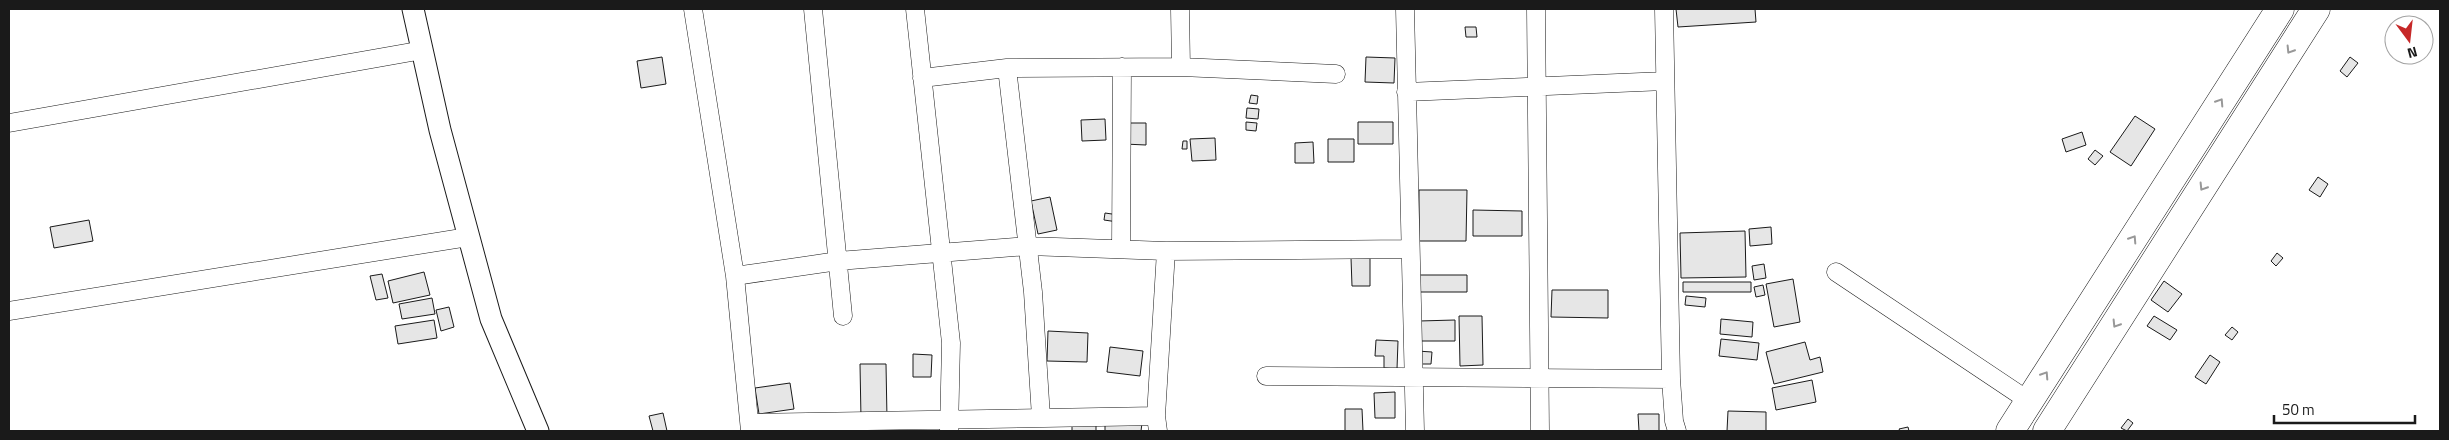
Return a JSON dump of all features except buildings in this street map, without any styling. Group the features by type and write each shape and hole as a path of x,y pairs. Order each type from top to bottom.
{"highway":[{"path":"2010,431 2280,9"},
{"path":"2047,431 2316,9"}],"street":[{"path":"413,9 440,130 491,319 538,431"},
{"path":"693,9 735,276 750,427 950,425 1041,417 1157,424 1166,251"},
{"path":"812,9 843,316"},
{"path":"915,9 951,343 950,425"},
{"path":"1180,9 1181,67"},
{"path":"1406,9 1409,249 1415,431"},
{"path":"1536,9 1540,431"},
{"path":"1664,9 1671,379 1674,421 1678,431"},
{"path":"9,123 423,50"},
{"path":"1121,249 1122,67"},
{"path":"922,78 1008,68 1181,67 1336,74"},
{"path":"1008,68 1033,292 1041,417"},
{"path":"1406,92 1665,81"},
{"path":"9,310 468,238"},
{"path":"735,276 838,261 1028,246 1166,251 1409,249"},
{"path":"1836,272 2029,401"},
{"path":"1266,376 1539,380 1671,379"}]}
